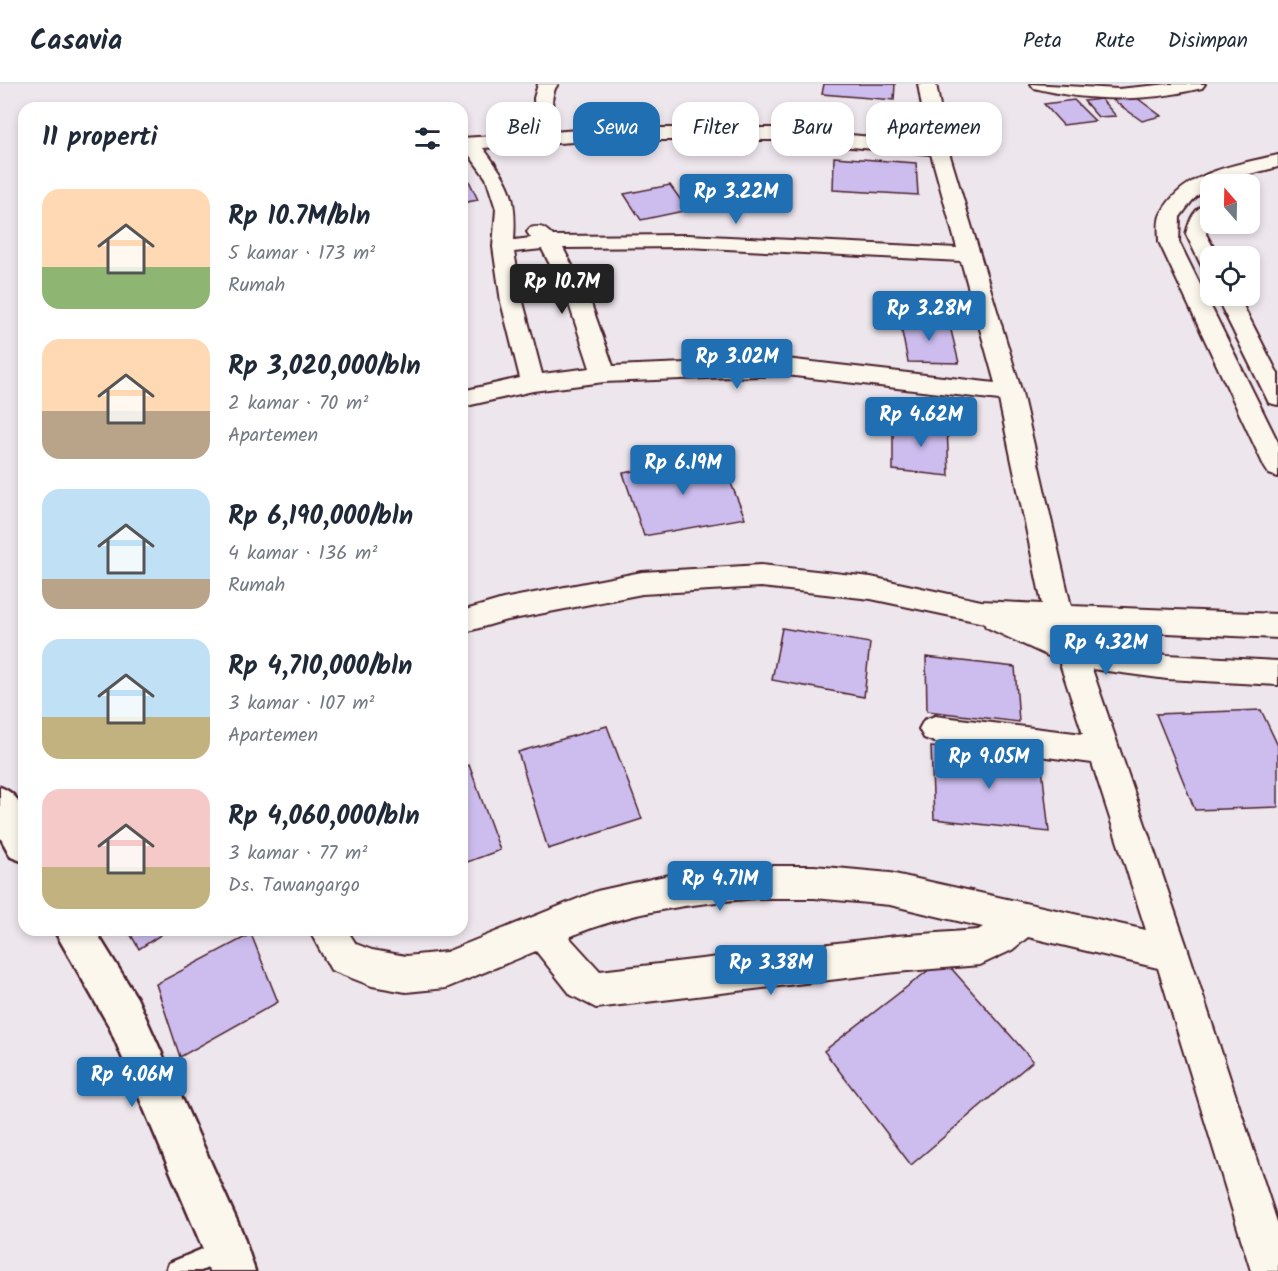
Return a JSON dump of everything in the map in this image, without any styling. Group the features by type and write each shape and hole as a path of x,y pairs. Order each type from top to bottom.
{"street":[{"path":"543,102 545,87 549,84"},
{"path":"927,84 930,102"},
{"path":"1040,84 1090,93 1168,91 1196,84"},
{"path":"561,137 604,134 772,134 866,142"},
{"path":"468,143 486,142"},
{"path":"468,145 496,178 506,209 503,248 512,302 532,383"},
{"path":"941,156 1010,393 1059,615 1172,953 1272,1271"},
{"path":"1278,160 1228,173 1200,184 1185,197 1170,216 1169,242 1219,350 1278,468"},
{"path":"1260,185 1269,183"},
{"path":"506,209 550,242 569,276 604,374"},
{"path":"1200,220 1196,234 1202,246"},
{"path":"503,248 550,242 687,241 971,255"},
{"path":"1232,306 1278,397"},
{"path":"1219,350 1257,355"},
{"path":"468,398 532,383 604,374 786,367 1010,393"},
{"path":"468,620 503,610 642,583 760,576 871,588 981,612 1188,624 1278,626"},
{"path":"981,612 1073,654 1167,667 1278,673"},
{"path":"935,729 1105,751"},
{"path":"0,803 18,834"},
{"path":"331,936 344,957 372,968 406,974 446,970 597,908 682,888 756,882 814,882 890,889 1172,953"},
{"path":"542,931 584,982 596,990 896,954 980,947 999,938 1023,919"},
{"path":"77,936 123,1012 229,1260"}],"lane":[{"path":"177,1271 229,1260"}],"building":[{"path":"824,84 895,84 894,100 822,94"},
{"path":"1133,95 1161,116 1142,121 1113,100"},
{"path":"1101,99 1116,116 1098,117 1084,101"},
{"path":"1074,100 1095,121 1063,125 1044,104"},
{"path":"834,157 916,163 918,195 833,190"},
{"path":"468,179 478,200 468,202"},
{"path":"670,185 688,210 641,220 624,194"},
{"path":"900,322 949,322 959,363 908,362"},
{"path":"893,421 947,426 949,476 893,470"},
{"path":"720,456 745,518 644,536 623,473"},
{"path":"782,628 870,643 864,697 772,680"},
{"path":"926,657 1015,667 1019,722 927,711"},
{"path":"1261,710 1278,746 1278,807 1195,810 1156,714"},
{"path":"607,726 642,819 548,849 518,752"},
{"path":"931,747 1041,759 1049,832 934,819"},
{"path":"468,765 500,850 468,862"},
{"path":"131,936 159,936 139,949"},
{"path":"247,936 252,936 278,1002 180,1057 156,984"},
{"path":"943,959 1033,1061 911,1165 824,1051"}]}
